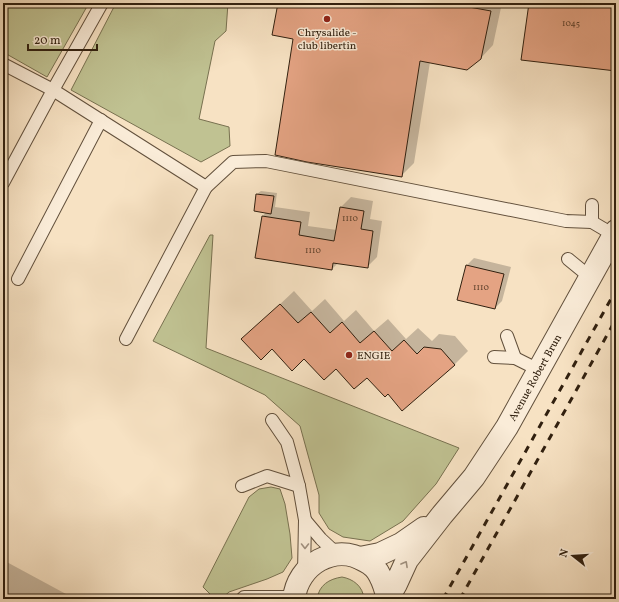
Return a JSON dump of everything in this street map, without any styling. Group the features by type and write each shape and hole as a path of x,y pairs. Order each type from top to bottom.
{"street":[{"name":"Avenue Robert Brun","path":"388,599 407,560 478,471 507,427 615,233"},
{"name":"Avenue Robert Brun","path":"360,558 380,554 401,544 442,515"},
{"path":"294,598 297,584 313,563 324,557 337,554 349,554 360,558 371,565 380,574 388,599"}],"lane":[{"path":"3,183 102,3"},
{"path":"3,64 53,90 206,187"},
{"path":"18,279 101,120"},
{"path":"126,339 206,187 232,162 266,161 566,221 592,222 615,233"},
{"path":"592,205 592,222"},
{"path":"568,259 590,277"},
{"path":"507,336 515,358"},
{"path":"494,356 515,358 539,370"},
{"path":"272,420 286,442 299,486 305,520 304,573"},
{"path":"242,486 268,476 299,486"},
{"path":"305,520 321,539 337,554"},
{"path":"242,599 244,597 294,598"}],"green space":[{"path":"3,3 89,3 47,77 3,52"},
{"path":"116,3 228,3 226,31 215,41 199,119 229,127 230,146 201,162 71,90"},
{"path":"210,235 213,235 206,348 459,448 436,484 403,521 370,541 343,537 329,529 319,513 319,495 300,426 265,395 153,341"},
{"path":"271,487 280,489 285,504 292,558 283,572 229,592 221,599 215,599 203,587 249,497 259,489"},
{"path":"342,577 354,581 360,587 364,599 317,599 322,586 333,579"}],"building":[{"path":"278,3 447,3 491,11 481,59 467,70 420,61 402,177 307,162 275,155 293,39 272,35"},
{"path":"529,3 616,3 616,71 521,60"},
{"path":"256,194 274,196 271,214 254,211"},
{"path":"340,207 364,211 361,229 373,231 368,268 333,263 332,270 255,258 262,216 301,222 299,235 334,241"},
{"path":"466,265 504,274 495,309 457,300"},
{"path":"280,304 298,323 311,312 330,333 342,322 360,343 374,331 392,351 404,340 417,354 424,347 441,349 455,365 402,411 388,394 385,397 367,378 354,389 336,369 324,380 304,359 292,371 272,349 261,360 241,339"}],"railway":[{"path":"443,599 616,290"},
{"path":"460,599 616,319"}],"place":[{"name":"Chrysalide - club libertin","path":"327,19"},
{"name":"ENGIE","path":"349,355"}]}
